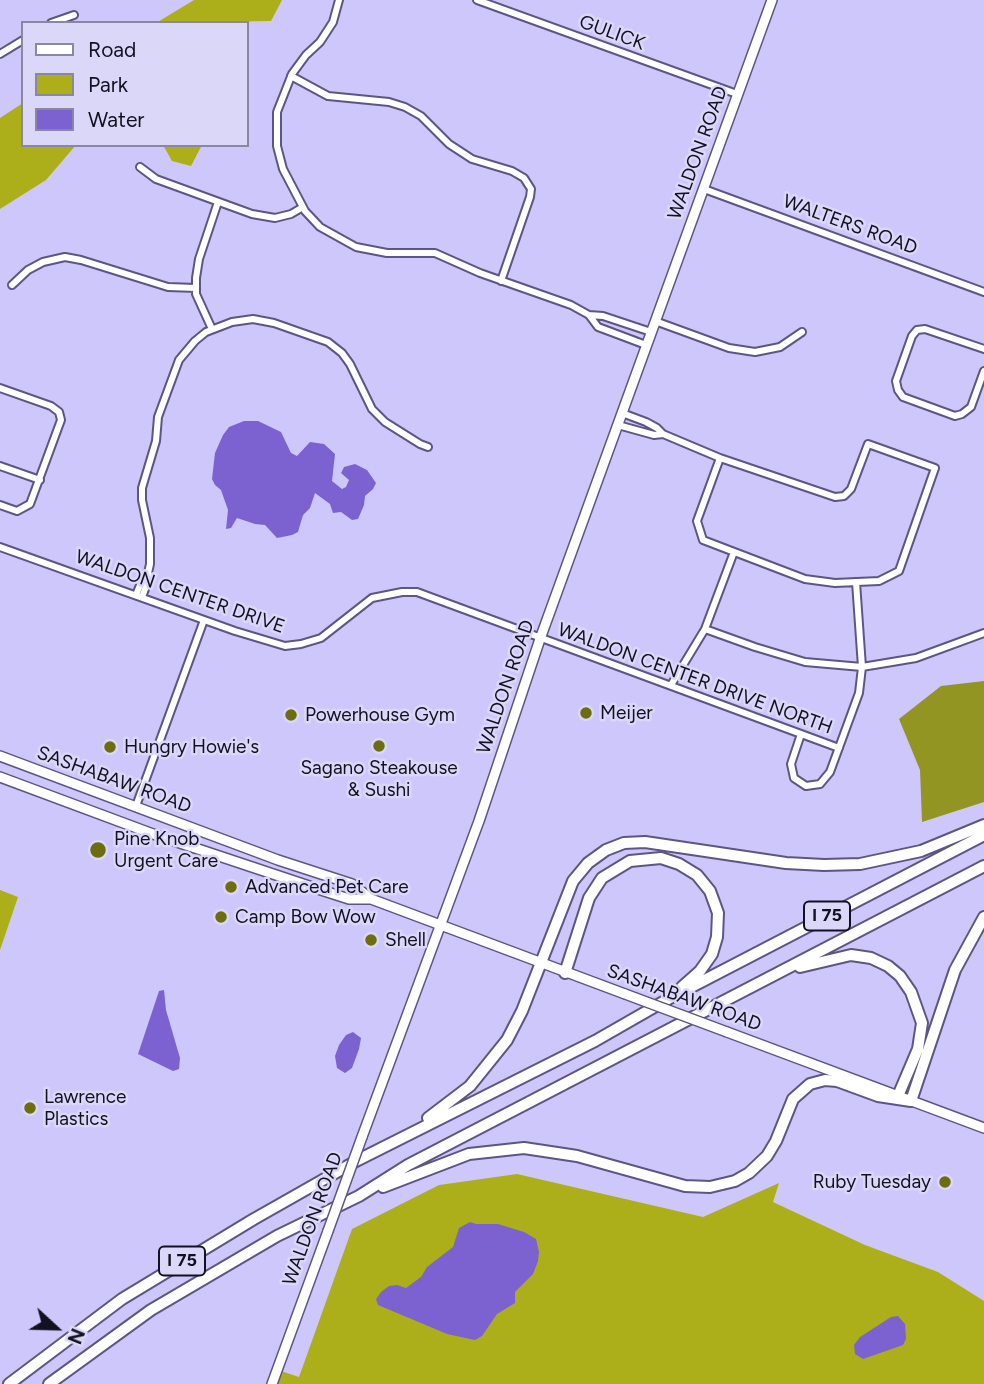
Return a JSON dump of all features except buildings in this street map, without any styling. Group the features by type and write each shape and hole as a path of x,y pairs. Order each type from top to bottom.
{"highway":[{"path":"367,1156 441,1109 470,1086 499,1051 515,1026 573,881 588,863 615,846 645,842 796,864 860,864 921,851 984,825"},
{"name":"I 75","path":"9,1384 59,1345 223,1236 367,1156 595,1041 670,998 984,835"},
{"path":"565,973 589,898 602,878 630,860 661,858 679,863 704,883 715,902 719,925 715,945 706,964 670,998"},
{"name":"I 75","path":"49,1384 151,1310 277,1236 359,1196 408,1165 984,866"},
{"path":"359,1196 469,1154 524,1147 577,1156 685,1186 715,1187 742,1177 765,1159 776,1141 793,1099 810,1084 833,1080 878,1096 911,1101 955,970 984,916"},
{"path":"767,979 810,964 850,955 871,958 888,966 900,976 911,992 922,1023 918,1049 898,1096"}],"main road":[{"name":"WALDON ROAD","path":"272,1384 479,821 540,639 772,0"},
{"name":"SASHABAW ROAD","path":"0,756 352,884 372,899 540,964 984,1128"},
{"path":"0,776 11,771 12,760"},
{"name":"SASHABAW ROAD","path":"0,776 214,855 349,899 372,899"},
{"path":"59,799 64,788 77,784"},
{"path":"214,855 224,847 223,839"},
{"path":"318,889 323,875"}],"street":[{"path":"339,0 333,22 320,43 306,55 291,76 277,112 277,146 283,169 303,207 320,227 356,247 372,252 435,253 501,281 571,305 589,315 598,327 646,345"},
{"name":"GULICK","path":"477,0 737,94"},
{"path":"57,21 74,15"},
{"path":"1,52 21,41"},
{"path":"291,76 328,96 389,102 405,107 421,116 449,144 472,159 524,178 531,189 530,197 501,281"},
{"path":"140,167 156,179 253,214 275,218 291,214 303,207"},
{"name":"WALTERS ROAD","path":"704,189 984,292"},
{"path":"212,329 196,288 199,259 218,202"},
{"path":"12,285 28,270 43,262 65,257 169,287 196,288"},
{"path":"589,315 603,316 651,332"},
{"path":"139,596 150,564 150,538 142,488 156,441 158,417 179,360 195,341 212,329 253,319 274,323 328,342 342,353 350,365 372,409 385,422 428,447"},
{"path":"655,321 729,348 755,352 780,347 802,332"},
{"path":"984,349 925,329 917,330 912,336 896,381 903,397 955,416 967,412 971,407 984,371"},
{"path":"0,388 51,406 60,415 60,423 32,501 25,509 17,511 0,505"},
{"path":"622,413 720,458 835,497 844,496 851,488 868,444 935,468 899,571 879,581 835,583 805,579 703,540 697,521 720,458"},
{"path":"618,425 654,435 663,434"},
{"path":"0,466 40,480"},
{"name":"WALDON CENTER DRIVE","path":"0,547 272,644 285,646 321,638 372,598 402,592 415,592 540,639"},
{"path":"671,685 705,629 734,552"},
{"path":"801,734 791,764 794,778 806,786 820,784 830,772 859,693 862,667 856,582"},
{"path":"136,806 204,620"},
{"path":"705,629 805,662 862,667 916,658 984,633"},
{"name":"WALDON CENTER DRIVE NORTH","path":"540,639 839,748"}],"green space":[{"path":"194,0 282,0 271,21 159,21"},
{"path":"21,104 21,147 74,147 46,180 0,209 0,118"},
{"path":"164,147 201,147 191,166 172,161"},
{"path":"0,890 18,897 0,950"},
{"path":"517,1174 703,1217 779,1183 773,1202 865,1245 938,1272 984,1301 984,1384 276,1384 281,1371 299,1377 352,1229 439,1185"}],"shaded area":[{"path":"984,681 984,802 922,822 920,770 899,719 941,686"}],"water":[{"path":"244,421 258,421 281,432 291,453 297,456 310,442 324,444 335,454 332,481 342,489 349,480 341,473 344,467 355,464 367,470 376,483 365,496 358,519 352,520 341,512 333,513 330,504 315,493 310,508 303,515 298,532 292,535 277,538 265,525 237,518 231,528 226,529 228,510 221,490 212,479 215,453 229,427"},
{"path":"164,990 166,1010 180,1058 179,1069 173,1071 138,1054 159,991"},
{"path":"353,1032 361,1038 359,1049 352,1068 345,1073 337,1068 335,1056 346,1035"},
{"path":"470,1222 498,1224 524,1232 536,1239 539,1252 533,1274 515,1292 515,1303 497,1314 482,1336 475,1340 447,1334 378,1305 376,1299 389,1286 406,1288 421,1277 427,1267 453,1247 459,1228"},
{"path":"898,1316 905,1324 906,1339 903,1345 863,1359 855,1354 854,1345 860,1337 891,1317"}],"place":[{"name":"Meijer","path":"586,713"},
{"name":"Powerhouse Gym","path":"291,715"},
{"name":"Sagano Steakouse & Sushi","path":"379,746"},
{"name":"Hungry Howie's","path":"110,747"},
{"name":"Pine Knob Urgent Care","path":"98,850"},
{"name":"Advanced Pet Care","path":"231,887"},
{"name":"Camp Bow Wow","path":"221,917"},
{"name":"Shell","path":"371,940"},
{"name":"Lawrence Plastics","path":"30,1108"},
{"name":"Ruby Tuesday","path":"945,1182"}]}
